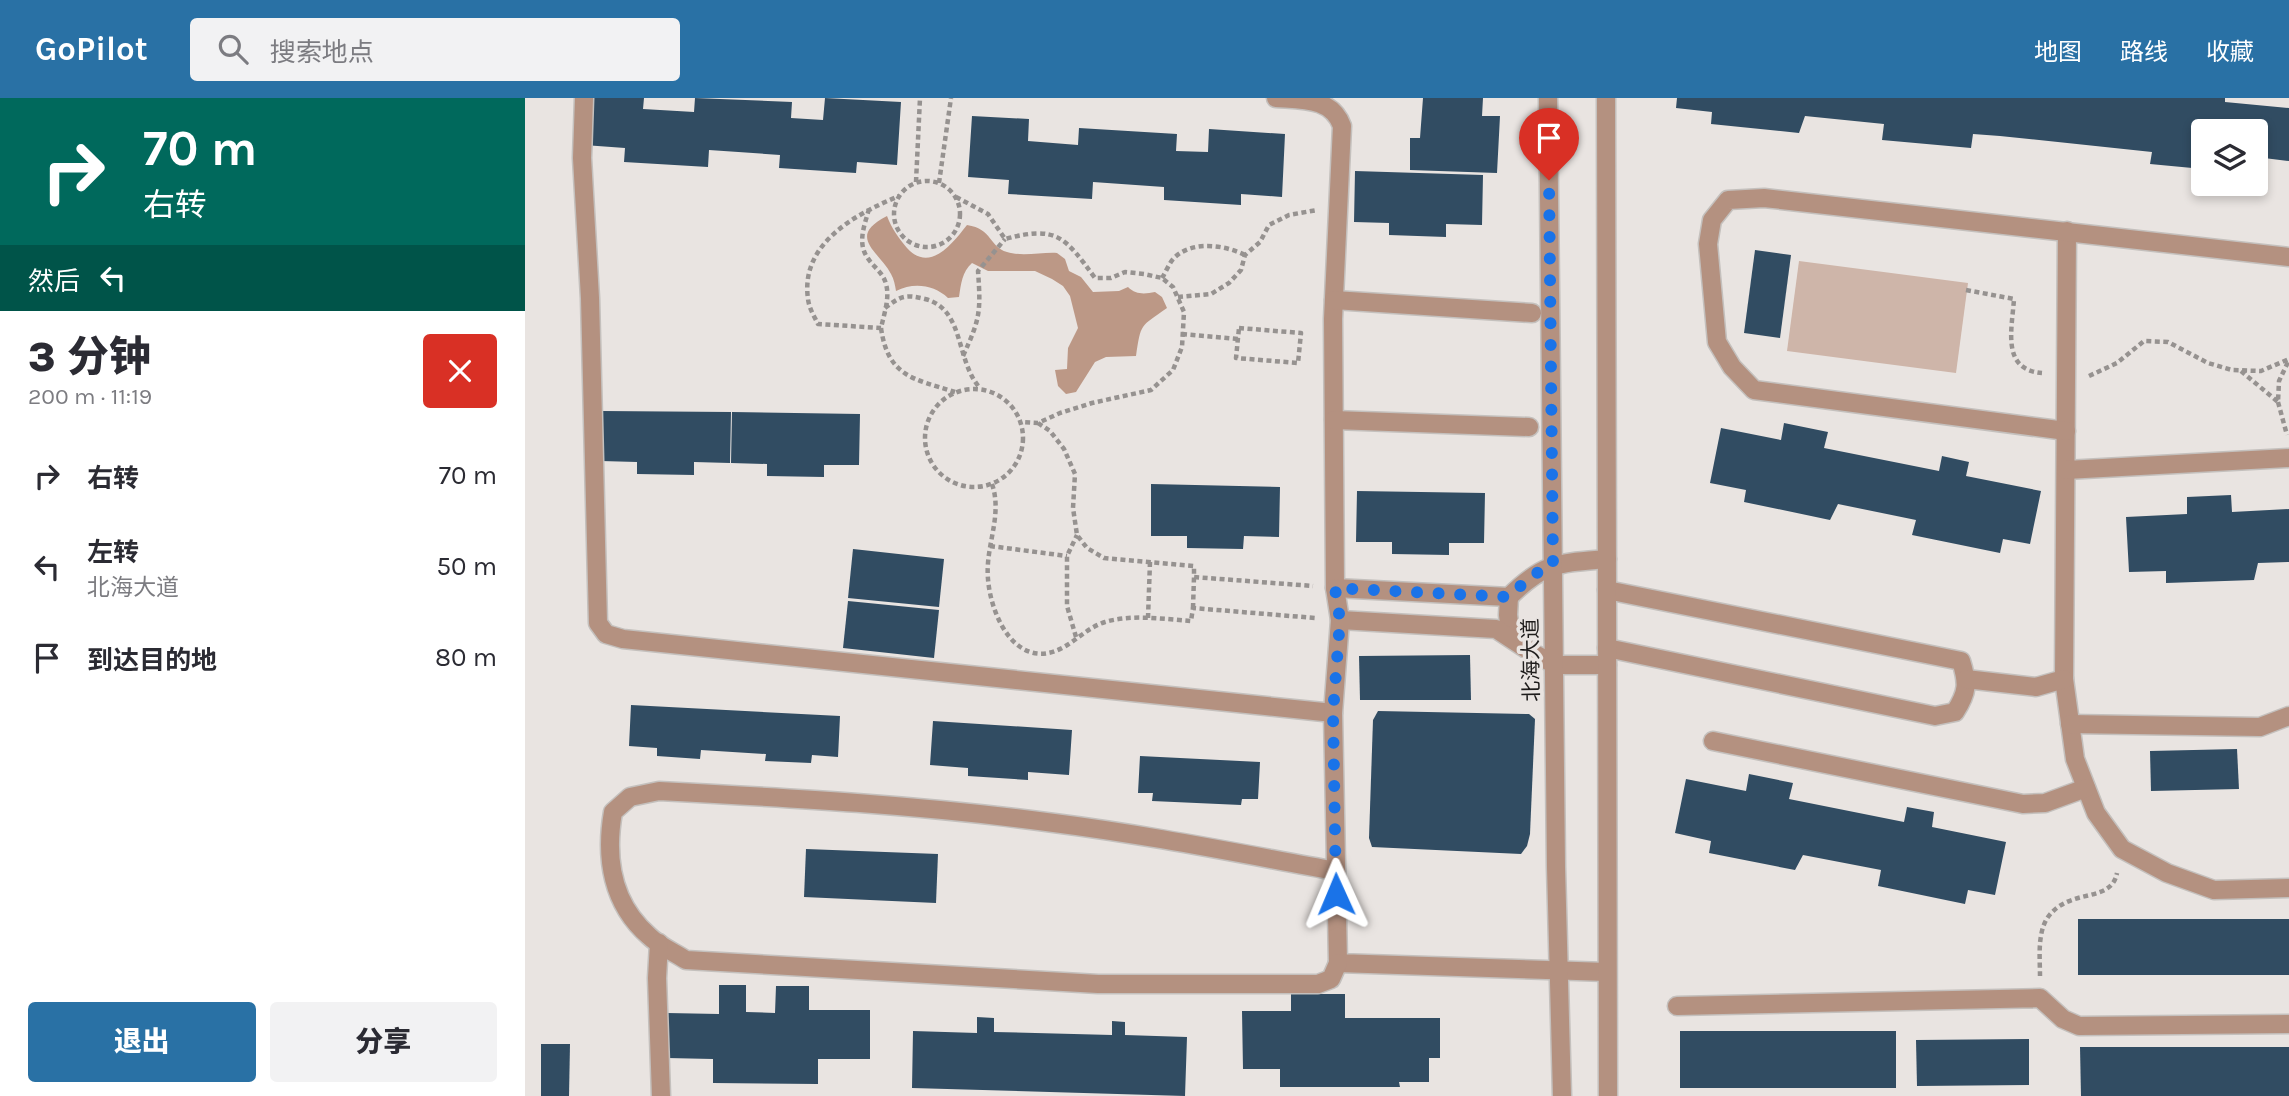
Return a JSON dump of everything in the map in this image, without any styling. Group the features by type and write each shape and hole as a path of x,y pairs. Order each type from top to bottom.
{"street":[{"path":"584,98 582,158 590,298 599,623 606,634 623,639 1333,713"},
{"path":"1276,98 1330,105 1338,113 1342,126 1334,300 1335,588 1340,620 1333,713 1338,963 1331,979 1318,984 1098,984 686,960 650,938 627,913 612,872 608,838 613,812 630,797 659,790 908,807 1053,822 1336,871"},
{"name":"北海大道","path":"1548,98 1562,1096"},
{"path":"1606,98 1608,1096"},
{"path":"2066,431 1754,390 1732,367 1717,342 1708,244 1712,220 1728,200 1764,198 2289,257"},
{"path":"2067,231 2064,679 2075,759 2096,813 2123,849 2167,873 2214,890 2289,888"},
{"path":"1334,300 1532,313"},
{"path":"1334,420 1529,427"},
{"path":"2066,470 2289,458"},
{"path":"1511,638 1509,597 1531,576 1553,565 1607,559"},
{"path":"1335,588 1509,597"},
{"path":"1340,620 1496,629 1531,652 1554,663 1607,656 1935,716 1955,712 1964,697 1966,679 1961,661 1607,590"},
{"path":"1966,679 2036,687 2064,679"},
{"path":"2070,724 2260,727 2289,716"},
{"path":"1713,741 2023,804 2045,803 2086,788"},
{"path":"659,943 657,978 661,1096"},
{"path":"1338,963 1607,972"},
{"path":"1677,1006 2040,998 2063,1019 2079,1026 2289,1024"}],"path":[{"path":"916,182 920,98"},
{"path":"939,183 951,98"},
{"path":"881,328 818,324 808,302 807,282 814,261 829,235 869,209 899,196 916,182 928,180 939,183 949,188 956,197 961,217 952,236 943,243 923,247 904,237 894,218 899,196"},
{"path":"956,197 988,214 1005,239"},
{"path":"1178,297 1211,294 1229,283 1241,270 1245,255 1260,242 1269,225 1289,215 1338,206"},
{"path":"869,209 861,238 867,257 877,266 886,283 887,298 881,328 884,346 899,372 956,393"},
{"path":"963,357 978,322 978,271 1005,239 1036,233 1055,234 1069,244 1095,278 1111,278 1125,272 1162,278 1173,287 1184,312 1182,347 1173,370 1150,390 1092,403 1038,423 1021,422"},
{"path":"1162,278 1174,258 1190,249 1229,247 1245,255"},
{"path":"1966,290 2014,299 2012,350 2015,360 2024,369 2034,373 2092,376 2117,363 2144,341 2168,342 2208,363 2240,370 2261,371 2289,359"},
{"path":"885,309 902,296 915,296 938,302 948,312 971,377 980,388"},
{"path":"1239,328 1301,333 1298,363 1237,358 1238,339 1239,328"},
{"path":"1182,334 1238,339"},
{"path":"2289,359 2279,381 2278,402 2289,446"},
{"path":"2240,370 2278,402"},
{"path":"980,388 996,393 1009,402 1024,431 1023,448 1017,463 1006,475 992,484 976,487 960,485 945,478 933,466 925,435 928,419 936,405 964,389 980,388"},
{"path":"992,484 997,498 997,512 990,546 988,580 995,611 1020,649 1036,654 1063,648 1076,637 1106,621 1148,618 1191,621 1194,566 1104,558 1087,548 1077,535 1073,508 1075,474 1064,449 1050,431 1038,423"},
{"path":"1076,637 1067,606 1067,556 1077,535"},
{"path":"990,546 1067,556"},
{"path":"1148,618 1150,562"},
{"path":"1194,577 1335,588"},
{"path":"1193,608 1340,620"},
{"path":"2040,998 2040,941 2047,918 2064,902 2081,895 2104,892 2116,881 2123,849"}],"shaded area":[{"path":"887,216 907,248 924,258 940,253 967,225 982,230 1001,250 1007,252 1057,253 1065,259 1069,271 1081,277 1093,292 1119,291 1128,287 1141,293 1155,292 1162,297 1167,308 1143,327 1136,356 1106,357 1095,362 1076,392 1066,394 1058,386 1055,370 1067,369 1068,348 1078,328 1070,296 1063,286 1035,271 988,271 972,263 964,274 959,297 948,298 937,290 923,286 910,286 896,291 891,274 867,238 875,224"},
{"path":"1799,261 1968,283 1956,373 1787,351"}],"building":[{"path":"587,98 644,98 643,109 694,112 695,98 792,102 791,118 823,120 825,98 901,102 897,165 857,162 856,173 779,168 780,155 709,150 708,167 624,162 625,148 584,145"},
{"path":"1423,98 1483,98 1482,116 1500,116 1497,173 1410,170 1410,138 1420,138"},
{"path":"1677,98 2225,98 2225,102 2289,108 2289,161 2268,158 2268,119 2191,119 2191,168 2150,164 2152,152 2000,136 1973,134 1971,148 1882,140 1884,124 1805,116 1799,133 1711,124 1712,112 1676,108"},
{"path":"972,116 1029,119 1028,141 1078,145 1079,128 1177,134 1176,151 1208,152 1209,129 1285,134 1282,197 1241,194 1241,205 1164,200 1164,187 1093,182 1092,199 1008,194 1009,180 968,177"},
{"path":"1355,171 1483,175 1482,225 1446,224 1446,237 1389,235 1389,223 1354,222"},
{"path":"1755,250 1791,255 1780,338 1744,333"},
{"path":"602,411 731,412 730,463 694,462 694,475 637,474 637,462 601,461"},
{"path":"732,412 860,414 859,465 824,465 824,477 767,476 767,464 731,463"},
{"path":"1784,423 1828,432 1824,448 1939,471 1942,456 1969,462 1966,476 2041,491 2030,544 2003,539 2000,553 1912,535 1916,520 1838,504 1830,520 1744,502 1746,490 1710,483 1721,428 1781,440"},
{"path":"1151,484 1280,487 1279,537 1244,536 1243,549 1187,548 1187,536 1151,536"},
{"path":"1357,491 1485,493 1484,543 1449,543 1449,555 1392,554 1392,542 1356,542"},
{"path":"2231,495 2232,512 2289,509 2289,562 2258,563 2254,580 2166,583 2166,571 2129,572 2126,517 2187,514 2187,497"},
{"path":"853,549 944,559 939,607 848,598"},
{"path":"848,601 939,610 934,658 843,648"},
{"path":"1470,655 1471,700 1360,700 1359,656"},
{"path":"631,705 840,716 838,757 812,755 811,763 765,761 766,754 701,750 700,759 657,756 657,748 629,746"},
{"path":"1378,711 1529,714 1535,719 1530,834 1527,846 1521,854 1372,847 1369,838 1373,720"},
{"path":"933,721 1072,730 1069,775 1028,772 1028,780 968,776 968,768 930,765"},
{"path":"2237,749 2239,789 2151,791 2150,751"},
{"path":"1140,756 1260,762 1258,799 1242,799 1241,805 1152,801 1153,793 1138,793"},
{"path":"1749,774 1793,783 1789,799 1904,822 1907,807 1934,812 1932,827 2006,842 1995,895 1968,890 1965,904 1878,886 1881,870 1803,855 1795,870 1709,853 1711,841 1675,833 1686,779 1746,791"},
{"path":"806,849 938,854 936,903 804,897"},
{"path":"2078,919 2289,919 2289,975 2078,975"},
{"path":"719,985 746,985 746,1012 775,1013 776,986 809,986 809,1010 870,1010 870,1059 818,1059 818,1084 713,1083 713,1059 667,1058 667,1013 719,1014"},
{"path":"1291,994 1345,994 1345,1018 1440,1018 1440,1058 1429,1058 1429,1082 1399,1082 1400,1087 1280,1087 1280,1069 1243,1069 1242,1011 1291,1011"},
{"path":"977,1017 994,1018 994,1032 1112,1035 1112,1021 1125,1022 1125,1035 1187,1037 1185,1096 912,1088 913,1031 977,1033"},
{"path":"1680,1031 1896,1031 1896,1088 1680,1088"},
{"path":"2029,1039 2029,1085 1917,1086 1916,1040"},
{"path":"541,1044 570,1044 569,1096 541,1096"},
{"path":"2080,1047 2289,1047 2289,1096 2081,1096"}],"route":[{"path":"1336,894 1333,713 1340,620 1335,588 1509,597 1531,576 1553,565 1549,180"}]}
